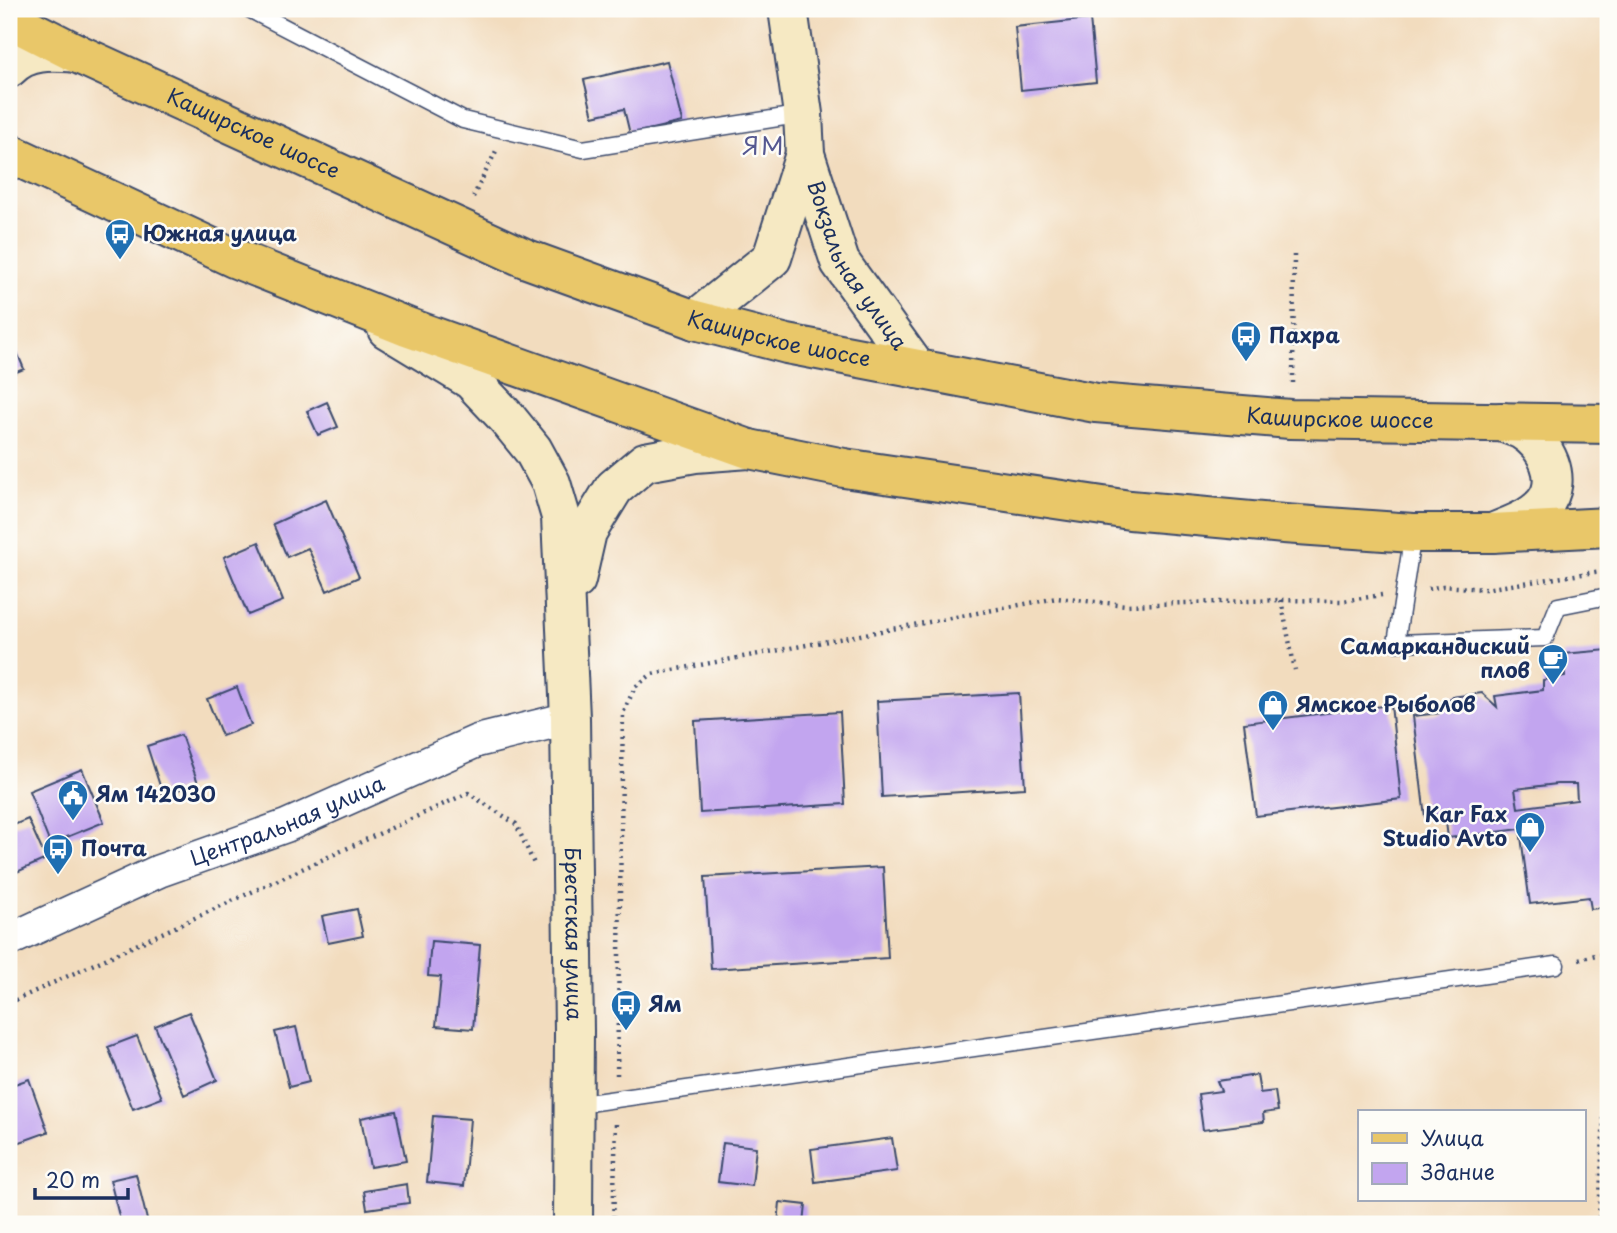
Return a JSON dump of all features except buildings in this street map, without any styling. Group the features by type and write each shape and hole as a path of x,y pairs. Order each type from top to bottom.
{"main road":[{"name":"Вокзальная улица","path":"788,9 803,114 805,154 840,262 917,369"},
{"name":"Каширское шоссе","path":"9,19 76,53 527,260 695,320 788,344 1096,403 1290,419 1608,424"},
{"path":"9,68 14,62 34,53 76,53"},
{"path":"11,152 234,257 407,327 749,449 844,468 1130,510 1413,533 1492,533 1608,527"},
{"name":"Вокзальная улица","path":"695,320 772,258 781,237 805,154"},
{"name":"Брестская улица","path":"337,298 471,380 533,450 551,483 561,517 570,718 573,1224"},
{"path":"1492,533 1533,513 1544,503 1552,489 1552,473 1547,456 1523,431 1502,422"},
{"name":"Брестская улица","path":"567,644 576,579 587,532 614,488 645,462 695,453 749,449"}],"street":[{"name":"Центральная улица","path":"9,940 159,871 286,826 477,741 570,718"}],"lane":[{"path":"249,9 463,120 583,149 803,114"},
{"path":"1413,533 1396,643 1545,638 1558,606 1608,596"},
{"path":"574,1105 1556,965"}],"path":[{"path":"468,207 507,130"},
{"path":"1293,383 1294,253"},
{"path":"613,1224 623,713 635,687 652,674 1057,598 1126,605 1281,600 1343,601 1443,586 1485,589 1608,570"},
{"path":"1281,600 1294,670"},
{"path":"9,1003 468,793 516,824 537,869"},
{"path":"1556,965 1608,952"},
{"path":"1596,1224 1599,1217 1608,1065"}],"place":[{"name":"Южная улица","path":"120,261"},
{"name":"Пахра","path":"1246,363"},
{"name":"Самаркандиский плов","path":"1553,686"},
{"name":"Ямское Рыболов","path":"1273,732"},
{"name":"Ям 142030","path":"73,822"},
{"name":"Kar Fax Studio Avto","path":"1530,854"},
{"name":"Почта","path":"58,876"},
{"name":"Ям","path":"626,1032"}],"district":[{"name":"ЯМ","path":"764,147"}]}
